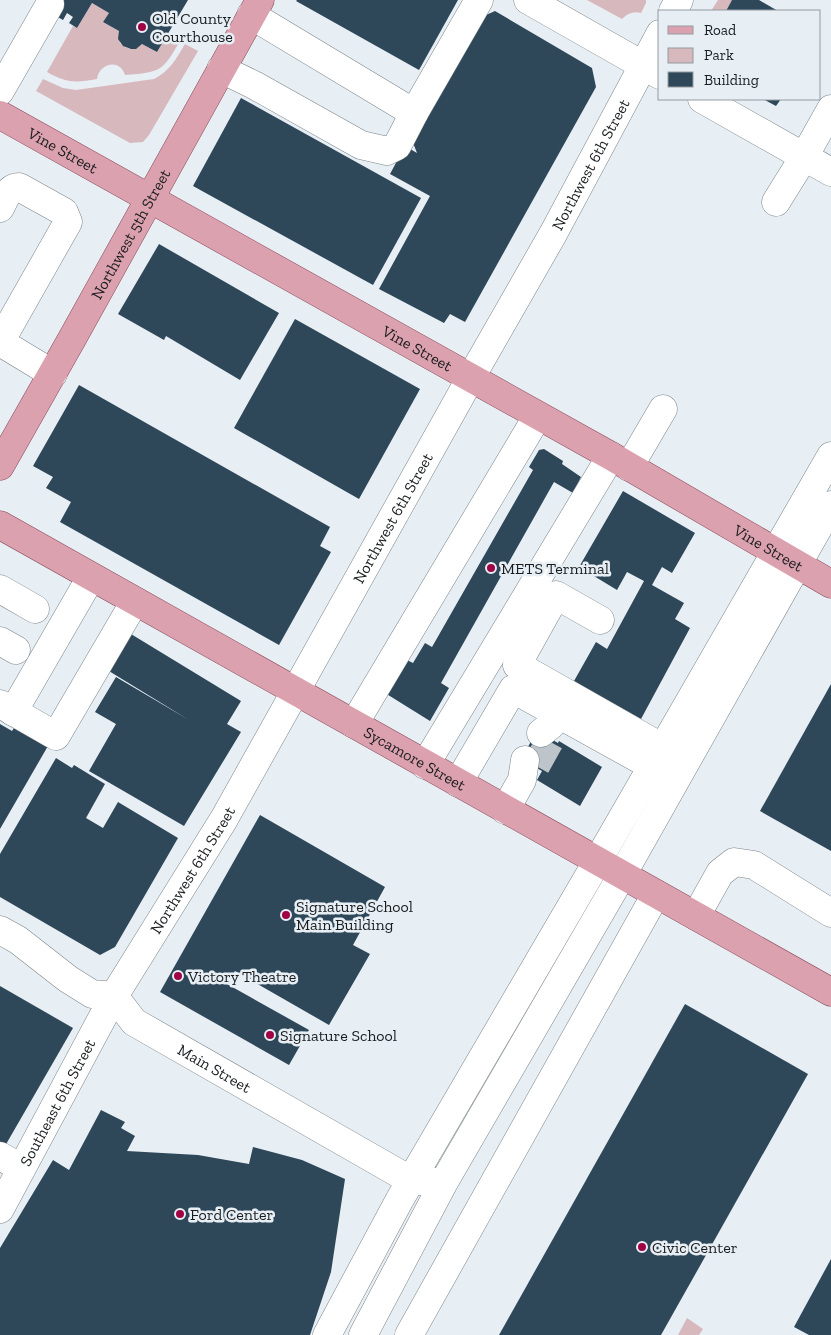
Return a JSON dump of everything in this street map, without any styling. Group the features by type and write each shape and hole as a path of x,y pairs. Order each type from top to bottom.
{"main road":[{"name":"Northwest 5th Street","path":"0,466 255,7"},
{"name":"Vine Street","path":"0,115 620,462 831,584"},
{"name":"Sycamore Street","path":"0,525 831,992"}],"street":[{"path":"221,69 254,85 361,145 387,151 397,146 479,0"},
{"path":"528,0 651,70"},
{"path":"0,91 50,4"},
{"path":"255,7 414,113"},
{"name":"Northwest 6th Street","path":"114,996 224,819 470,379 553,234 651,70 658,42"},
{"path":"704,100 831,172"},
{"path":"776,202 831,109"},
{"path":"0,208 10,190 14,187 19,187 64,212 68,222 0,342 49,380"},
{"path":"0,360 49,380"},
{"path":"425,765 620,462 663,409"},
{"path":"354,724 538,417"},
{"path":"364,1335 444,1182 622,875 787,557 831,456"},
{"path":"327,1335 400,1200 658,757 787,557 831,505"},
{"path":"91,576 6,708 56,736 135,601"},
{"path":"0,590 35,609"},
{"path":"600,620 556,596 517,665 658,757"},
{"path":"458,783 513,689 550,727 658,757"},
{"path":"505,810 528,769"},
{"path":"696,916 720,873 734,862 754,865 831,913"},
{"path":"409,1335 656,894"},
{"path":"0,930 18,940 68,979 92,994 114,996"},
{"name":"Southeast 6th Street","path":"0,1208 11,1162 114,996"},
{"name":"Main Street","path":"114,996 134,1022 412,1180 444,1182"}],"green space":[{"path":"587,0 646,0 646,3 641,13 631,13 622,19"},
{"path":"718,0 732,0 727,10 712,10"},
{"path":"92,3 109,13 103,22 119,31 120,43 125,47 134,49 142,44 157,52 168,34 180,41 164,65 146,73 125,75 119,66 110,65 102,69 97,79 77,81 66,80 47,72 73,26 77,28"},
{"path":"185,44 198,51 149,135 143,142 130,143 36,91 43,79 63,88 76,90 154,79 168,68"},
{"path":"687,1318 703,1329 699,1335 678,1335"}],"building":[{"name":"Old County Courthouse","path":"43,0 188,0 157,52 142,44 136,49 123,46 118,39 119,31 103,22 109,13 92,3 77,28 69,23 73,17 67,13 63,20 54,15"},
{"path":"297,0 458,0 419,70"},
{"path":"732,0 759,0 776,10 727,10"},
{"path":"495,11 592,68 596,87 465,322 450,314 444,323 379,289 430,196 390,174 405,146 417,153 410,135 477,19"},
{"path":"241,98 421,198 373,285 193,186"},
{"path":"765,100 780,100 776,106"},
{"path":"159,244 279,313 240,380 166,336 164,340 118,314"},
{"path":"295,319 420,389 359,499 234,428"},
{"path":"79,385 330,527 320,546 331,552 279,645 60,522 71,502 46,488 53,477 33,466"},
{"name":"METS Terminal","path":"544,449 563,461 562,464 581,477 573,493 554,482 441,683 449,688 430,721 385,693 405,659 413,663 425,643 432,647 533,470 529,467 539,450"},
{"path":"623,491 695,533 672,573 662,567 652,585 684,603 675,619 690,628 641,719 574,681 596,642 607,649 644,581 627,572 617,590 579,567"},
{"path":"126,631 241,701 227,724 241,732 184,826 89,771 116,724 95,712 116,677 189,720 104,668"},
{"path":"831,684 831,851 760,811"},
{"path":"19,720 52,739 0,829 0,724 12,731"},
{"path":"537,731 558,743 559,741 602,767 580,806 537,780 542,771 521,759"},
{"path":"56,758 72,768 74,765 105,784 86,818 103,828 118,802 178,838 115,947 100,955 0,897 0,854"},
{"name":"Signature School Main Building","path":"260,815 385,887 353,945 370,954 329,1025 235,971 227,984 309,1030 289,1065 160,992"},
{"path":"0,986 73,1028 5,1146 0,1143"},
{"path":"685,1004 808,1074 661,1335 499,1335"},
{"name":"Ford Center","path":"101,1110 125,1122 121,1128 135,1136 127,1151 198,1155 249,1164 253,1147 302,1160 345,1179 331,1272 310,1335 0,1335 0,1248 53,1160 69,1170"},
{"path":"831,1259 831,1335 809,1335 794,1327"}],"tunnel":[{"path":"536,766 551,739"}],"place":[{"name":"Old County Courthouse","path":"142,27"},
{"name":"METS Terminal","path":"491,568"},
{"name":"Signature School Main Building","path":"286,915"},
{"name":"Victory Theatre","path":"178,976"},
{"name":"Signature School","path":"270,1035"},
{"name":"Ford Center","path":"180,1214"},
{"name":"Civic Center","path":"642,1247"}]}
